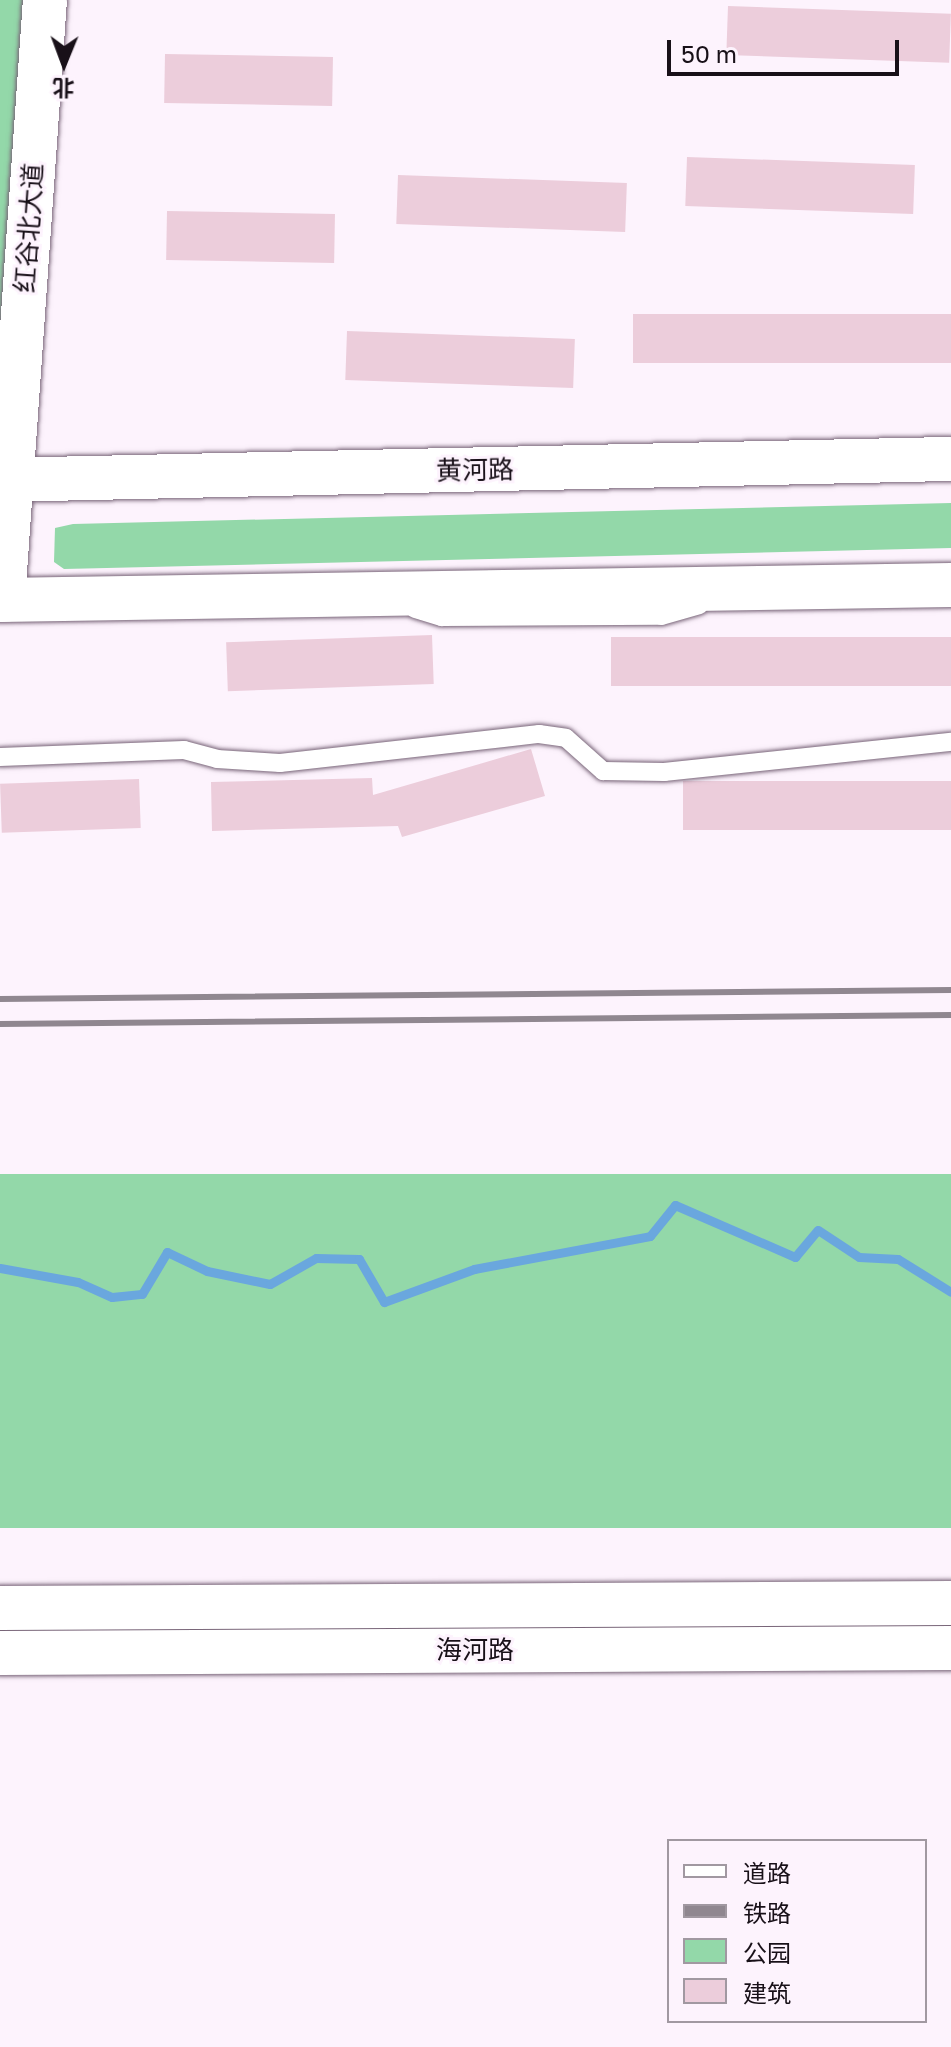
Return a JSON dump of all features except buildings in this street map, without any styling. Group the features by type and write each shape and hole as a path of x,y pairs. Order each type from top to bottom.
{"main road":[{"name":"红谷北大道","path":"2,600 6,480 45,0"},
{"name":"黄河路","path":"6,480 951,459"},
{"path":"2,600 351,592 951,585"},
{"name":"海河路","path":"0,1608 951,1603"},
{"name":"海河路","path":"0,1653 951,1648"}],"lane":[{"path":"0,757 184,750 217,759 280,763 539,734 566,738 603,771 664,772 951,742"}],"green space":[{"path":"0,0 36,0 0,445"},
{"path":"951,503 951,548 64,569 54,562 55,528 73,524"},
{"path":"0,1174 951,1174 951,1528 0,1528"}],"waterway":[{"path":"0,1268 78,1282 112,1297 142,1294 167,1252 207,1271 270,1284 316,1258 359,1259 384,1302 474,1269 650,1236 675,1205 795,1257 818,1230 859,1257 898,1259 951,1292"}],"railway":[{"path":"0,999 951,990"},
{"path":"0,1024 951,1015"}]}
